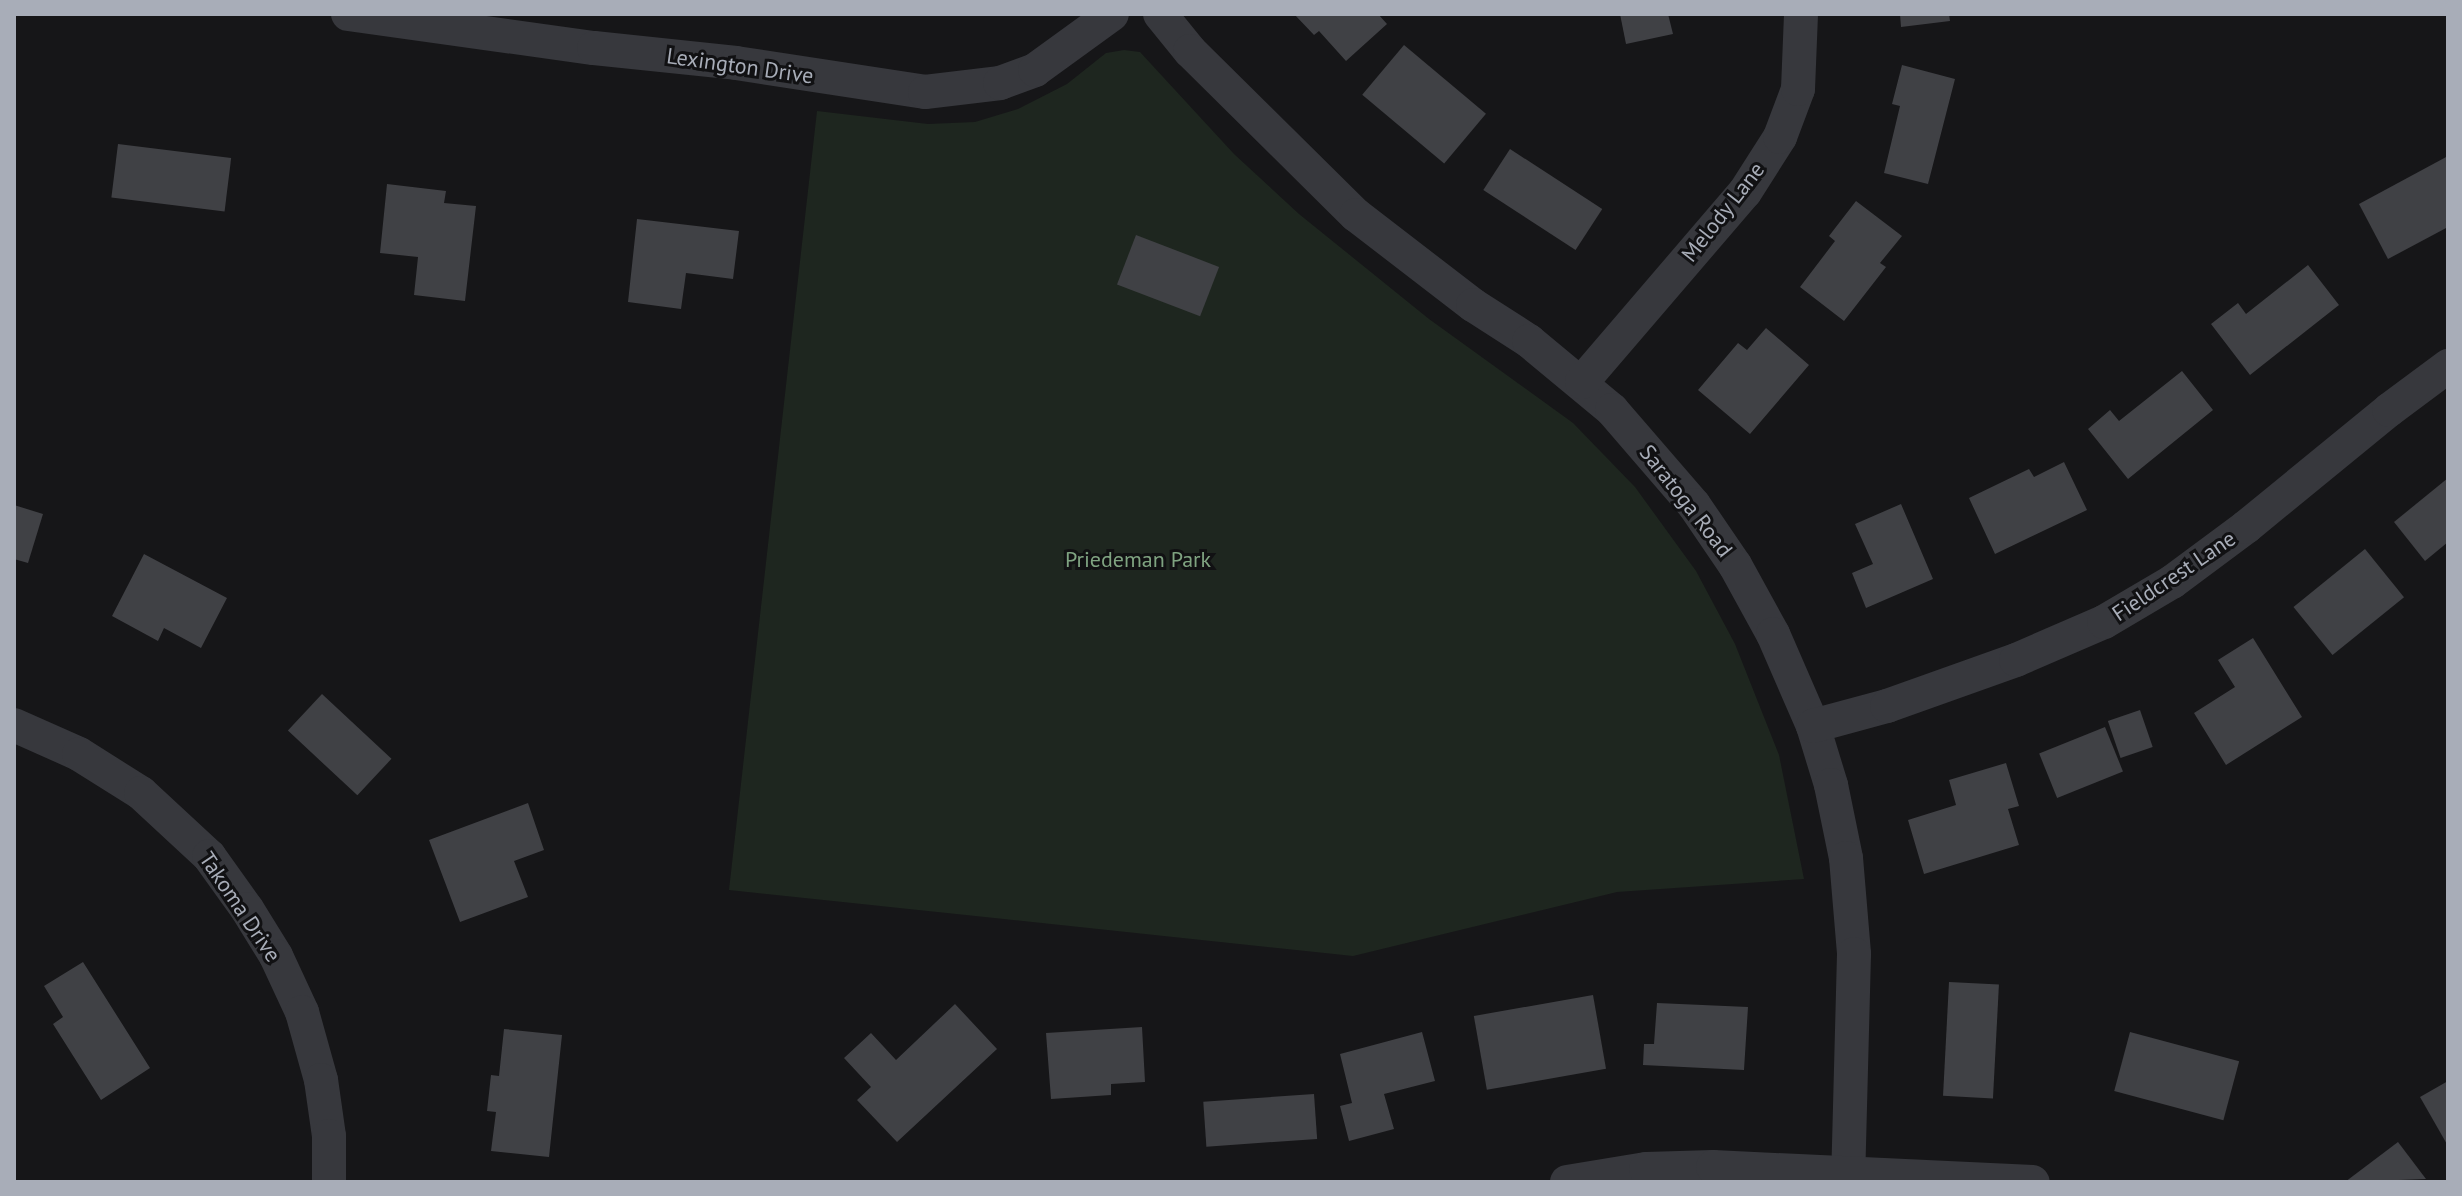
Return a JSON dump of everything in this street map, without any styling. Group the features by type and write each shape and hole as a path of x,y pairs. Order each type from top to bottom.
{"street":[{"name":"Lexington Drive","path":"348,14 594,48 736,63 925,92 1000,83 1035,70 1112,14"},
{"name":"Saratoga Road","path":"1160,14 1190,51 1356,215 1473,305 1529,341 1612,410 1694,505 1735,565 1773,634 1813,726 1831,785 1846,858 1854,954 1848,1178"},
{"name":"Melody Lane","path":"1582,382 1745,192 1780,137 1798,89 1801,14"},
{"name":"Fieldcrest Lane","path":"1813,726 1887,706 2016,660 2104,622 2172,582 2234,536 2448,366"},
{"name":"Takoma Drive","path":"14,725 79,754 141,793 209,856 247,909 276,956 302,1012 321,1080 329,1136 329,1182"},
{"path":"1567,1182 1646,1169 1713,1167 1848,1178 2033,1182"}],"green space":[{"name":"Priedeman Park","path":"1124,50 1140,52 1234,154 1299,214 1429,319 1573,423 1635,487 1696,571 1735,644 1779,755 1804,879 1617,892 1353,956 729,890 817,111 928,124 975,122 1018,109 1067,84 1106,53"}],"building":[{"path":"1294,14 1378,14 1387,24 1346,61 1319,31 1314,35"},
{"path":"1620,14 1668,14 1673,34 1626,44"},
{"path":"1900,14 1949,14 1950,21 1901,27"},
{"path":"1404,45 1486,114 1444,164 1362,95"},
{"path":"1902,65 1955,79 1928,184 1884,173 1900,106 1892,104"},
{"path":"118,144 231,158 225,211 111,198"},
{"path":"1510,149 1602,209 1576,250 1483,190"},
{"path":"2448,156 2448,227 2388,259 2359,204"},
{"path":"387,184 446,191 444,203 476,206 465,301 414,295 418,257 380,253"},
{"path":"1856,201 1902,236 1880,263 1886,267 1844,321 1800,287 1835,241 1829,236"},
{"path":"637,219 739,231 733,279 686,273 681,309 628,302"},
{"path":"1136,235 1219,267 1200,316 1117,284"},
{"path":"2308,265 2339,305 2250,375 2211,324 2238,303 2246,314"},
{"path":"1766,328 1809,365 1750,434 1698,390 1738,343 1747,350"},
{"path":"2182,371 2213,410 2128,479 2088,429 2110,410 2119,421"},
{"path":"2064,462 2087,510 1995,554 1969,498 2029,469 2034,477"},
{"path":"2448,478 2448,542 2425,561 2394,522"},
{"path":"1901,504 1933,579 1866,608 1852,573 1873,564 1855,524"},
{"path":"14,505 43,514 28,563 14,559"},
{"path":"2365,549 2404,597 2333,655 2294,607"},
{"path":"144,554 227,598 201,648 164,628 158,641 112,616"},
{"path":"2253,638 2302,717 2226,765 2194,713 2235,687 2218,660"},
{"path":"322,694 391,759 357,795 288,731"},
{"path":"2140,710 2153,747 2121,758 2108,721"},
{"path":"2105,727 2123,772 2057,798 2039,754"},
{"path":"2006,763 2019,806 2008,809 2019,845 1924,874 1908,820 1956,805 1949,780"},
{"path":"528,803 544,850 514,861 528,897 460,922 429,840"},
{"path":"83,962 150,1068 101,1100 53,1024 63,1017 44,986"},
{"path":"1949,982 1999,985 1993,1098 1943,1096"},
{"path":"1593,995 1606,1069 1487,1090 1474,1016"},
{"path":"1657,1003 1748,1007 1744,1070 1643,1065 1644,1044 1654,1044"},
{"path":"955,1004 997,1049 897,1142 857,1100 871,1087 844,1058 871,1033 896,1060"},
{"path":"1142,1027 1145,1082 1111,1084 1111,1095 1051,1099 1046,1033"},
{"path":"504,1029 562,1035 549,1157 491,1151 496,1112 487,1111 491,1075 499,1076"},
{"path":"1422,1032 1435,1081 1384,1094 1394,1129 1349,1141 1340,1106 1352,1103 1340,1054"},
{"path":"2130,1032 2239,1061 2223,1120 2114,1091"},
{"path":"2448,1081 2448,1146 2420,1097"},
{"path":"1314,1094 1317,1139 1206,1147 1203,1102"},
{"path":"2398,1142 2426,1179 2345,1182"}]}
